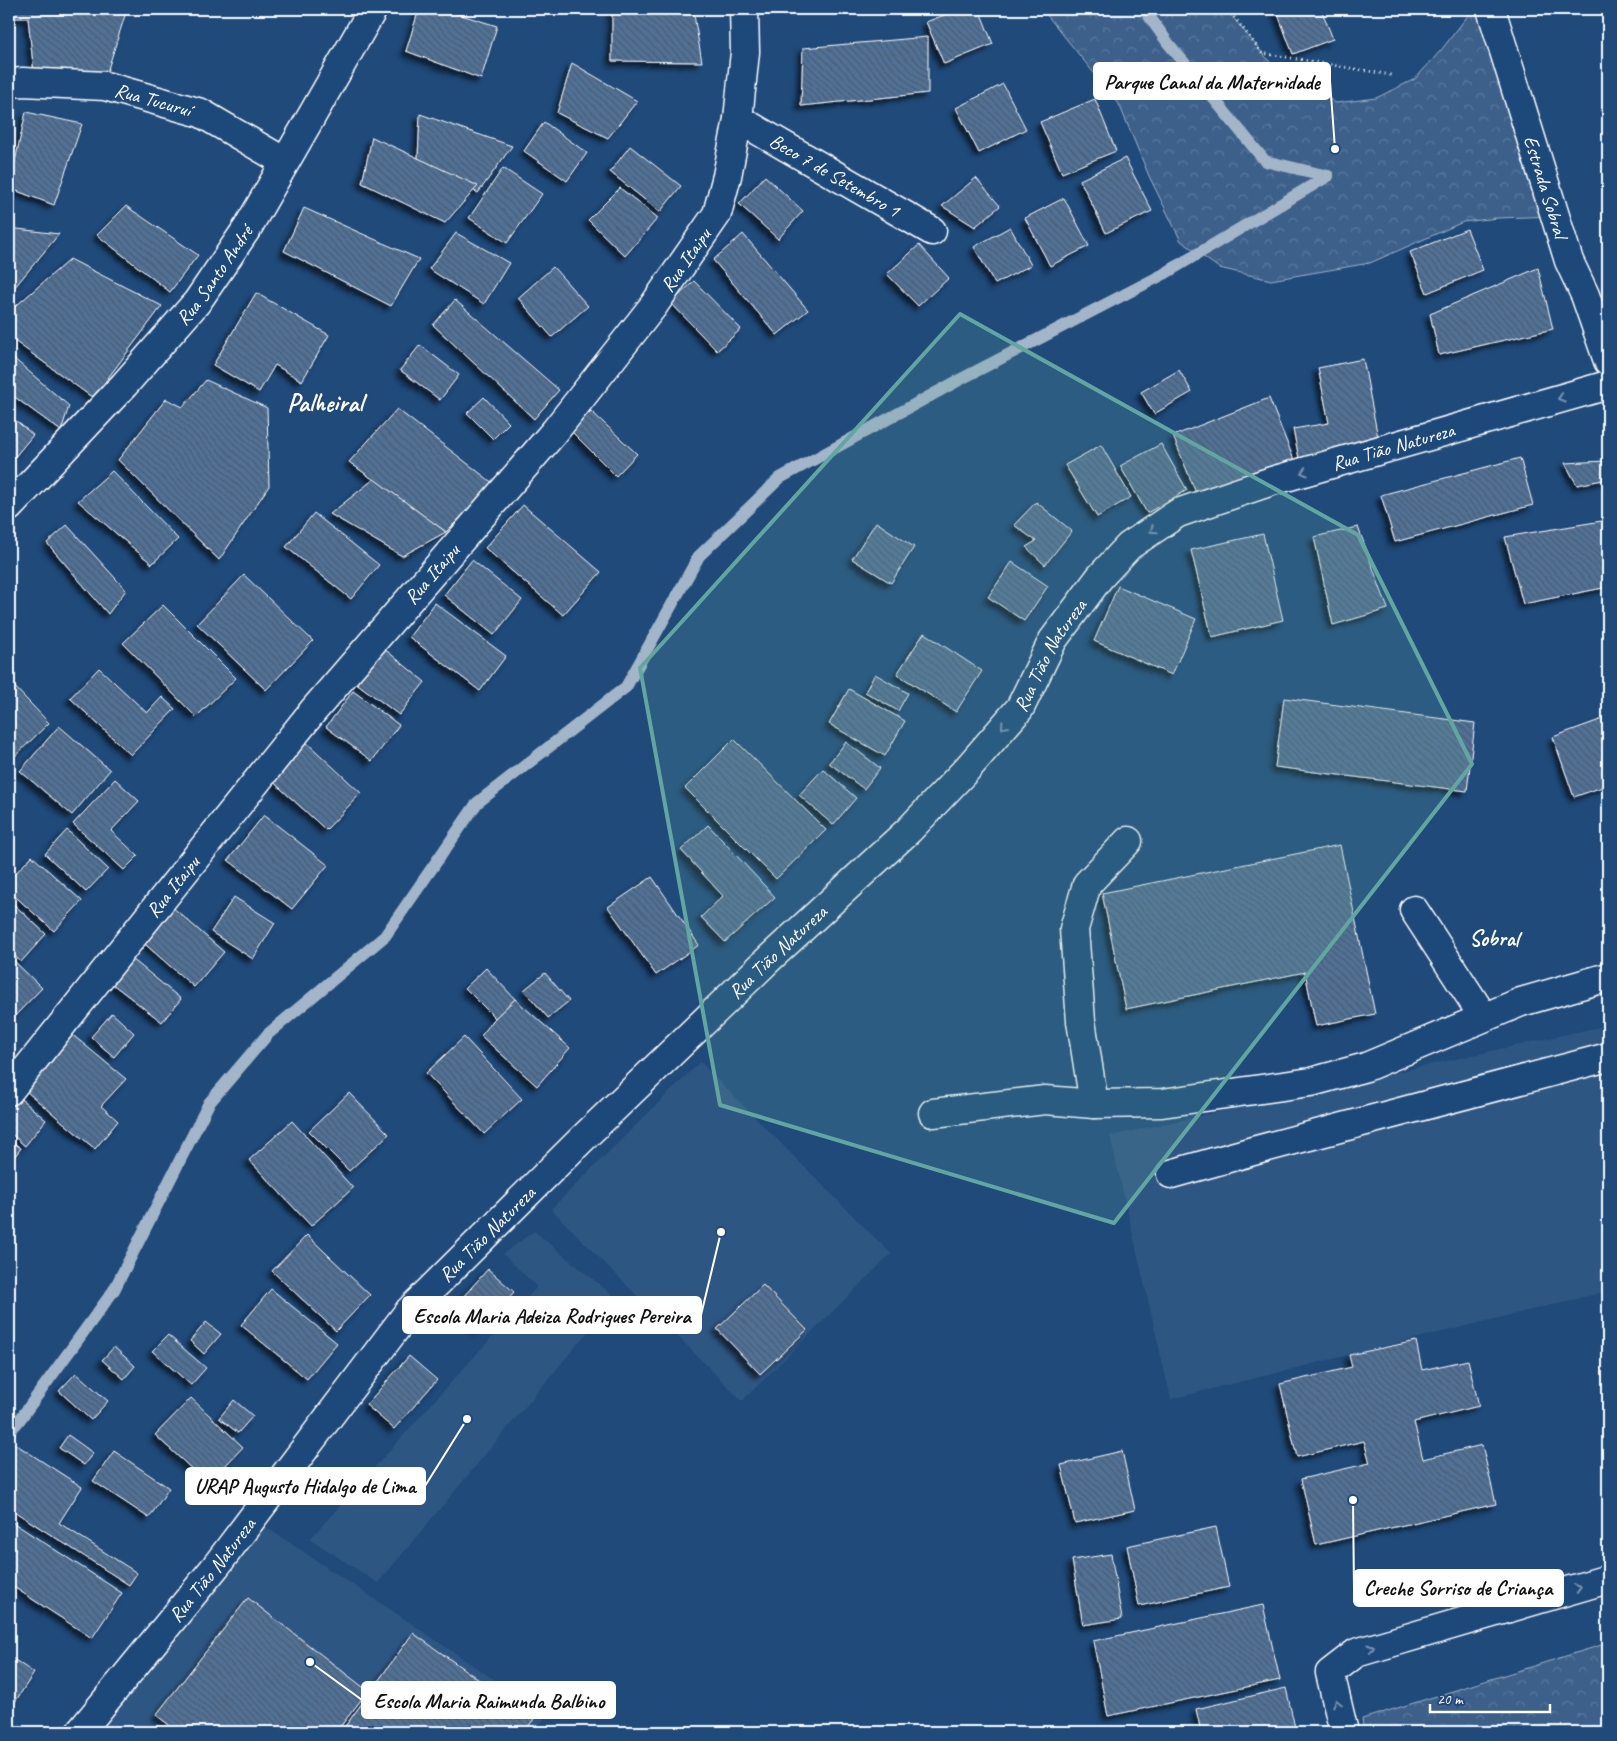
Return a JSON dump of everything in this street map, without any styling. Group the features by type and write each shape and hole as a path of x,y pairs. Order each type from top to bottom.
{"street":[{"name":"Rua Santo André","path":"9,507 124,385 197,302 248,228 374,9"},
{"name":"Rua Itaipu","path":"9,1091 313,711 555,431 654,305 717,214 727,176 738,119 745,52 744,9"},
{"name":"Estrada Sobral","path":"1491,9 1569,260 1597,302 1608,361"},
{"name":"Rua Tucuruí","path":"9,83 104,86 192,110 201,113 285,162"},
{"name":"Beco 7 de Setembro 1","path":"738,119 932,231"},
{"name":"Rua Tião Natureza","path":"80,1732 216,1566 409,1311 580,1141 770,957 909,830 967,769 1020,708 1053,640 1100,577 1130,546 1178,513 1272,481 1608,385"},
{"path":"1094,1104 1081,1021 1074,929 1088,884 1128,841"},
{"path":"1414,910 1483,1016"},
{"path":"933,1113 1046,1100 1094,1104 1162,1103 1310,1082 1366,1067 1520,1002 1608,977"},
{"path":"1171,1174 1262,1148 1608,1058"},
{"path":"1344,1732 1330,1673 1356,1652 1608,1579"}],"path":[{"path":"1228,9 1262,53 1391,75"}],"highlighted area":[{"path":"960,314 1358,535 1472,764 1114,1223 720,1105 640,668"}],"shaded area":[{"path":"1608,1025 1608,1291 1171,1399 1110,1136"},
{"path":"700,1062 891,1254 742,1401 551,1209"},
{"path":"534,1231 616,1298 378,1583 310,1539 537,1287 503,1254"},
{"path":"261,1524 547,1715 533,1732 94,1732"}],"green space":[{"path":"1042,9 1226,9 1274,67 1336,103 1376,98 1415,79 1442,49 1473,9 1484,9 1556,216 1498,218 1463,222 1370,263 1271,280 1219,268 1181,241 1149,176 1119,104"},
{"path":"1608,1643 1608,1732 1364,1732 1362,1719"}],"building":[{"path":"9,9 127,9 107,72 34,73 28,18 9,18"},
{"path":"419,9 442,9 497,26 481,79 406,51"},
{"path":"612,9 693,9 702,62 612,61"},
{"path":"960,9 979,9 993,44 944,64 926,22"},
{"path":"1276,9 1321,9 1333,39 1293,54"},
{"path":"928,37 928,93 801,106 803,48"},
{"path":"572,63 637,101 608,138 557,113"},
{"path":"1003,84 1026,129 979,153 956,108"},
{"path":"1095,99 1116,151 1062,173 1040,122"},
{"path":"26,112 82,124 54,205 9,188"},
{"path":"420,114 512,146 478,193 418,158"},
{"path":"544,122 587,153 567,181 524,151"},
{"path":"372,137 478,186 445,223 362,183"},
{"path":"630,146 681,186 660,212 610,172"},
{"path":"1125,158 1152,211 1106,233 1080,180"},
{"path":"503,168 542,194 507,243 469,218"},
{"path":"765,176 803,211 778,239 739,204"},
{"path":"976,178 1000,206 975,227 942,206"},
{"path":"620,188 658,218 625,256 588,220"},
{"path":"1064,198 1089,246 1050,266 1025,218"},
{"path":"126,206 198,255 170,292 97,235"},
{"path":"304,208 419,259 391,306 284,251"},
{"path":"1010,227 1031,265 995,284 974,247"},
{"path":"9,228 59,234 9,294"},
{"path":"1467,229 1483,270 1427,293 1410,252"},
{"path":"456,233 509,263 484,304 429,269"},
{"path":"743,234 808,310 777,335 713,260"},
{"path":"919,245 949,278 918,306 887,274"},
{"path":"70,259 162,306 93,398 9,337 9,312"},
{"path":"553,267 588,306 552,337 518,298"},
{"path":"1538,268 1553,329 1439,355 1430,314"},
{"path":"694,281 741,329 717,351 671,303"},
{"path":"256,293 329,335 302,381 275,365 259,392 213,365"},
{"path":"455,300 559,390 534,419 433,325"},
{"path":"420,345 459,375 440,400 400,370"},
{"path":"12,357 69,406 61,431 9,393 9,359"},
{"path":"1363,359 1379,443 1299,458 1293,429 1329,423 1318,368"},
{"path":"1179,370 1192,392 1154,414 1141,392"},
{"path":"206,380 267,408 269,486 219,560 118,460 166,399 183,407"},
{"path":"484,397 509,423 493,439 467,413"},
{"path":"1269,398 1294,460 1198,498 1173,436"},
{"path":"397,409 494,484 446,532 349,462"},
{"path":"591,411 637,454 616,476 571,431"},
{"path":"9,415 33,435 9,464"},
{"path":"1161,444 1187,490 1147,513 1120,466"},
{"path":"1101,445 1131,497 1097,517 1065,465"},
{"path":"1520,458 1533,505 1395,542 1381,495"},
{"path":"1605,461 1608,479 1577,485 1565,463"},
{"path":"112,471 178,539 152,564 78,501"},
{"path":"374,479 446,532 402,556 330,514"},
{"path":"1036,502 1072,531 1045,565 1026,547 1036,541 1014,525"},
{"path":"523,505 601,572 563,615 485,548"},
{"path":"314,513 379,565 351,599 286,547"},
{"path":"1608,520 1608,587 1523,604 1505,537"},
{"path":"876,522 914,547 891,583 852,559"},
{"path":"67,525 126,590 108,614 47,543"},
{"path":"1358,527 1388,609 1333,625 1314,537"},
{"path":"1263,534 1283,620 1212,637 1191,550"},
{"path":"472,560 522,600 494,635 444,595"},
{"path":"1012,562 1048,586 1024,621 988,597"},
{"path":"244,575 313,641 266,690 197,624"},
{"path":"1118,586 1196,619 1172,675 1094,641"},
{"path":"435,603 506,656 480,691 409,637"},
{"path":"163,605 236,678 196,717 123,643"},
{"path":"924,633 982,671 956,712 897,674"},
{"path":"382,647 425,682 399,715 355,682"},
{"path":"99,668 147,713 162,697 175,709 131,755 70,698"},
{"path":"875,674 908,693 898,711 865,692"},
{"path":"9,681 49,723 13,758 9,754"},
{"path":"849,689 905,721 885,756 829,724"},
{"path":"353,691 399,725 372,761 326,727"},
{"path":"1284,698 1475,723 1467,791 1275,767"},
{"path":"1608,717 1608,785 1574,797 1553,737"},
{"path":"59,726 110,770 72,815 20,771"},
{"path":"734,739 826,830 776,879 685,788"},
{"path":"304,740 361,793 326,830 269,778"},
{"path":"846,742 880,768 864,789 829,763"},
{"path":"823,769 856,798 833,825 799,795"},
{"path":"115,779 139,801 111,831 138,856 124,870 73,824"},
{"path":"264,815 328,865 292,909 228,860"},
{"path":"708,825 775,897 725,942 701,917 723,896 681,850"},
{"path":"67,830 108,869 86,892 45,854"},
{"path":"1340,845 1375,1014 1316,1026 1305,972 1126,1009 1102,893"},
{"path":"32,856 82,901 54,931 9,891 9,880"},
{"path":"652,877 699,945 656,975 608,907"},
{"path":"234,897 275,923 253,959 211,932"},
{"path":"9,900 46,934 21,962 9,951"},
{"path":"170,905 224,952 194,987 139,939"},
{"path":"9,956 42,988 9,1022"},
{"path":"131,958 181,999 162,1022 111,983"},
{"path":"486,968 515,999 495,1018 465,988"},
{"path":"545,973 569,1001 548,1018 524,990"},
{"path":"515,999 570,1048 537,1086 481,1036 495,1018"},
{"path":"112,1013 134,1033 114,1057 91,1037"},
{"path":"69,1032 126,1079 101,1106 118,1121 95,1149 21,1087"},
{"path":"464,1037 522,1099 484,1134 426,1073"},
{"path":"349,1093 389,1134 349,1171 309,1131"},
{"path":"15,1094 46,1120 25,1146 9,1132 9,1101"},
{"path":"292,1121 353,1188 311,1226 249,1160"},
{"path":"9,1140 21,1148 9,1164"},
{"path":"307,1235 370,1295 336,1331 272,1271"},
{"path":"488,1269 514,1292 479,1330 454,1307"},
{"path":"763,1285 807,1330 760,1374 717,1329"},
{"path":"271,1289 337,1343 307,1379 241,1325"},
{"path":"206,1322 221,1334 204,1354 190,1341"},
{"path":"168,1335 206,1368 191,1385 152,1351"},
{"path":"1416,1341 1422,1370 1468,1360 1479,1406 1414,1422 1423,1459 1482,1445 1496,1504 1316,1545 1301,1479 1370,1463 1364,1441 1297,1457 1280,1384 1352,1367 1349,1355"},
{"path":"114,1347 135,1366 124,1379 102,1360"},
{"path":"409,1356 437,1380 394,1429 366,1405"},
{"path":"76,1373 108,1401 91,1420 59,1391"},
{"path":"191,1398 243,1447 208,1484 155,1435"},
{"path":"234,1400 253,1416 238,1433 219,1418"},
{"path":"68,1435 93,1453 84,1465 59,1448"},
{"path":"12,1442 82,1487 59,1523 137,1573 129,1585 9,1508 9,1447"},
{"path":"114,1451 169,1488 149,1518 93,1481"},
{"path":"1122,1451 1135,1510 1075,1523 1061,1465"},
{"path":"9,1520 122,1593 92,1638 9,1584"},
{"path":"1216,1527 1229,1587 1139,1606 1127,1546"},
{"path":"1111,1554 1122,1619 1083,1625 1072,1560"},
{"path":"248,1598 368,1691 336,1732 169,1732 173,1728 156,1715"},
{"path":"1263,1605 1280,1680 1108,1716 1093,1641"},
{"path":"413,1633 534,1719 524,1732 341,1732"},
{"path":"9,1656 34,1673 9,1711"},
{"path":"1286,1688 1296,1732 1201,1732 1196,1709"},
{"path":"1115,1728 1116,1732 1091,1732"}],"waterway":[{"path":"1144,9 1168,43 1265,161 1328,176"},
{"path":"9,1432 114,1290 209,1103 268,1034 385,936 477,803 626,687 699,556 780,478 963,378 1164,274 1328,176"}],"place":[{"name":"Parque Canal da Maternidade","path":"1335,149"},
{"name":"Escola Maria Adeiza Rodrigues Pereira","path":"721,1232"},
{"name":"URAP Augusto Hidalgo de Lima","path":"467,1419"},
{"name":"Creche Sorriso de Criança","path":"1353,1500"},
{"name":"Escola Maria Raimunda Balbino","path":"310,1662"}],"district":[{"name":"Palheiral","path":"325,403"},
{"name":"Sobral","path":"1494,939"}]}
